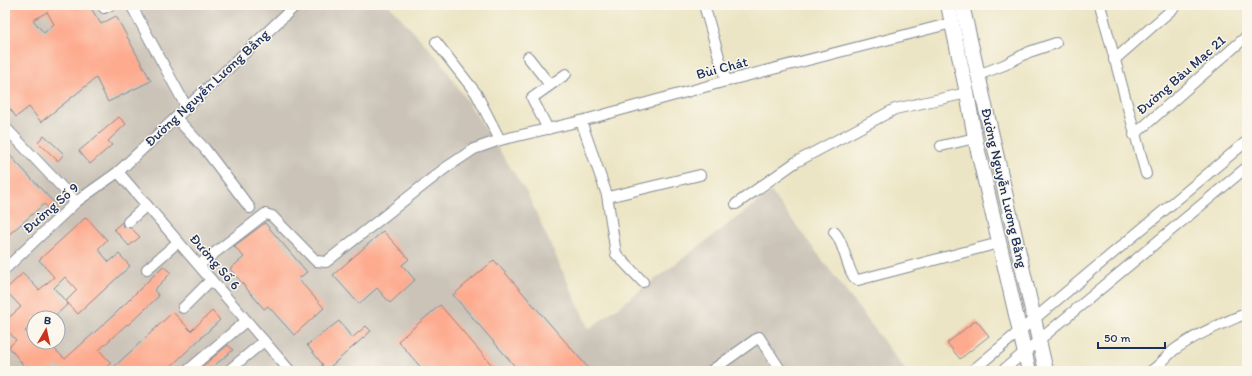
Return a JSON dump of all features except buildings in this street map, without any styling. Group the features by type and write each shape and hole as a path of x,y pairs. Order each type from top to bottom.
{"highway":[{"name":"Đường Nguyễn Lương Bằng","path":"948,5 975,138 1029,371"},
{"name":"Đường Nguyễn Lương Bằng","path":"962,5 1046,371"}],"street":[{"path":"131,5 186,108"},
{"name":"Đường Nguyễn Lương Bằng","path":"118,172 296,5"},
{"path":"704,5 726,81"},
{"path":"1100,5 1134,135 1146,174"},
{"path":"1114,60 1177,5"},
{"name":"Bùi Chát","path":"199,265 265,214 272,216 316,261 326,262 456,160 474,150 500,140 582,121 726,81 952,23"},
{"name":"Đường Bàu Mạc 21","path":"1134,135 1247,36"},
{"path":"436,42 476,93 500,140"},
{"path":"978,75 1004,65 1029,52 1056,43"},
{"path":"528,57 550,85"},
{"path":"548,129 532,99 566,74"},
{"path":"736,204 796,162 895,109 967,93"},
{"path":"176,118 204,149 250,208"},
{"path":"582,121 608,197 616,254 643,282"},
{"path":"5,127 76,202"},
{"path":"942,146 975,138"},
{"path":"972,371 1247,142"},
{"path":"1002,371 1247,167"},
{"name":"Đường Số 9","path":"5,269 76,202 118,172"},
{"name":"Đường Số 6","path":"118,172 290,371"},
{"path":"608,197 700,175"},
{"path":"128,222 147,205"},
{"path":"834,232 841,240 851,275 858,280 999,243"},
{"path":"147,269 178,242"},
{"path":"183,308 211,280"},
{"path":"1151,371 1160,365 1173,351 1198,336 1247,313"},
{"path":"187,371 246,321"},
{"path":"711,371 759,337 781,371"},
{"path":"228,371 264,341"}],"shaded area":[{"path":"5,5 389,5 442,63 527,193 589,329 771,192 906,371 5,371"}]}
